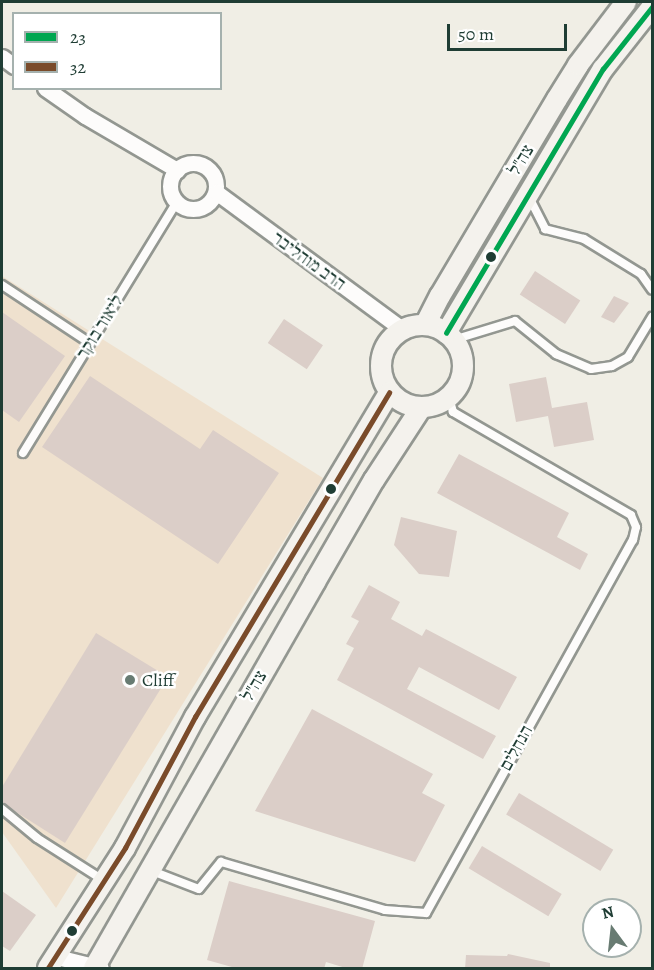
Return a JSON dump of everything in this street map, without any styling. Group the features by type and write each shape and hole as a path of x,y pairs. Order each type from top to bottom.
{"main road":[{"name":"צה\"ל","path":"425,325 562,90 626,2"},
{"name":"צה\"ל","path":"450,337 528,195 603,69 652,7"},
{"path":"425,325 450,337 459,349 463,370 461,380 449,398 431,407 421,408 404,404 390,393 380,370 381,358 389,342 403,330 425,325"},
{"name":"צה\"ל","path":"58,965 195,717 390,393"},
{"name":"צה\"ל","path":"97,968 321,572 421,408"}],"street":[{"path":"48,90 85,116 177,170"},
{"path":"190,163 205,166 215,177 216,192 207,204 199,208 191,208 177,202 171,190 173,176 177,170 190,163"},
{"name":"הרב מוהליבר","path":"216,192 403,330"},
{"path":"58,965 97,968"}],"lane":[{"path":"528,195 545,229 584,240 641,274 652,290"},
{"name":"ליאור בוקר","path":"23,453 177,202"},
{"path":"2,285 90,343"},
{"path":"450,337 515,321 556,354 591,369 612,366 628,357 652,317"},
{"name":"הנחלים","path":"151,870 199,889 221,862 385,910 426,913 633,540 636,527 631,515 453,412 449,398"},
{"path":"2,809 37,838 104,881"}],"shaded area":[{"path":"2,276 323,478 56,908 2,832"}],"building":[{"path":"535,271 580,300 565,324 520,294"},
{"path":"614,296 629,303 614,323 601,317"},
{"path":"2,312 65,356 19,422 2,410"},
{"path":"284,319 323,345 307,369 268,343"},
{"path":"90,376 200,449 213,430 279,473 218,564 42,447"},
{"path":"546,377 552,408 587,402 594,440 554,447 548,416 516,422 509,384"},
{"path":"459,454 569,513 557,537 588,554 580,570 437,493"},
{"path":"401,517 457,531 449,577 419,574 394,545"},
{"path":"369,585 400,602 391,619 422,636 426,629 517,677 499,710 419,667 407,689 496,736 483,759 337,680 354,648 346,644 359,621 351,617"},
{"path":"96,633 168,677 65,843 2,803 2,787"},
{"path":"312,709 433,774 422,793 445,805 415,862 255,811"},
{"path":"519,793 613,850 600,871 506,814"},
{"path":"482,846 562,894 548,916 469,868"},
{"path":"229,881 375,921 362,969 349,969 326,962 324,969 239,969 207,960"},
{"path":"2,891 36,915 10,951 2,946"},
{"path":"508,954 550,963 550,969 465,969 466,955 507,956"}],"transit line":[{"name":"23","path":"446,333 603,69 652,7"},
{"name":"32","path":"48,968 125,848 195,717 389,393"}],"place":[{"name":"Cliff","path":"130,680"}]}
